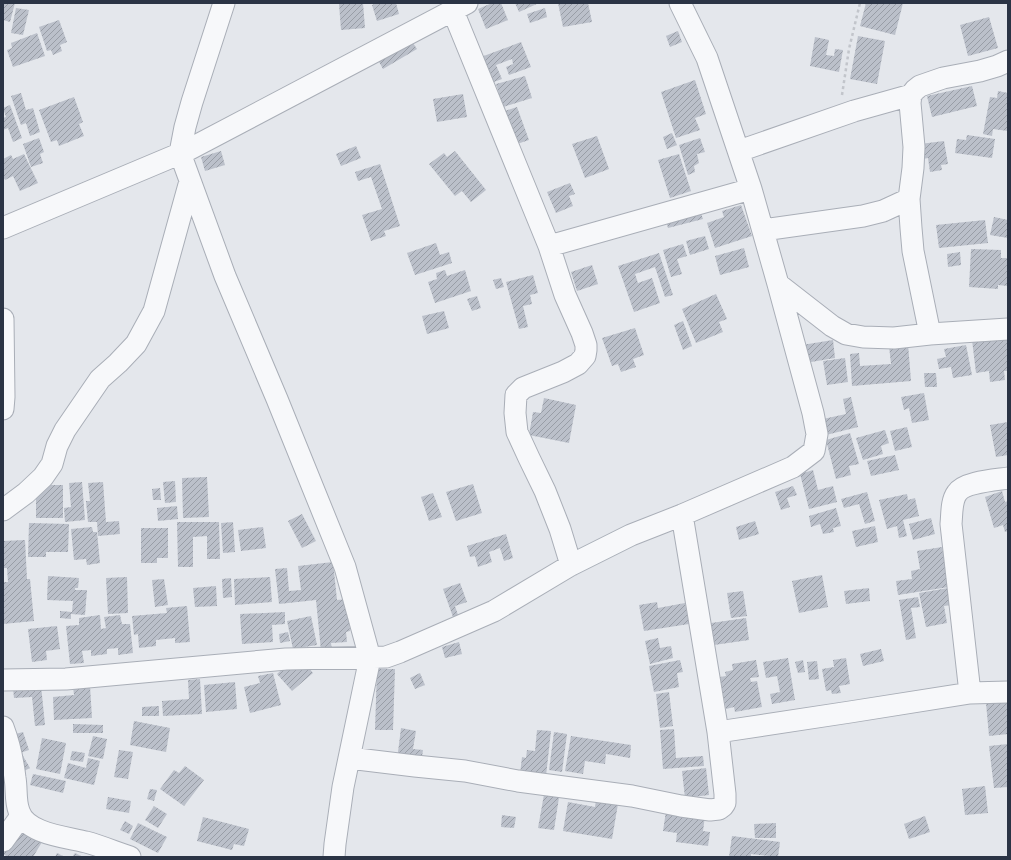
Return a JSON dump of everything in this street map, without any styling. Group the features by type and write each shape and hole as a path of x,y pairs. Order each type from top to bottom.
{"street":[{"path":"224,3 192,102 180,153 225,276 345,567 370,658 343,787 334,857"},
{"path":"3,680 66,679 286,659 386,657 494,611 571,565 631,535 682,515 793,467 814,451 817,434 813,413 751,189 707,58 680,3"},
{"path":"3,228 180,153 460,7 549,246 565,295 584,339 586,350 585,356 578,364 563,372 523,388 516,395 515,412 517,432 545,491 560,529 571,565"},
{"path":"930,334 913,251 909,199 914,147 910,103 912,95 913,92 920,86 943,78 997,66 1008,61"},
{"path":"739,151 839,116 912,95"},
{"path":"3,510 26,493 43,477 52,464 57,446 65,430 100,379 136,344 154,310 190,181"},
{"path":"549,246 751,189"},
{"path":"763,230 863,216 883,211 909,199"},
{"path":"778,284 832,326 846,334 863,337 894,338 1008,329"},
{"path":"3,319 3,409"},
{"path":"970,693 951,524 953,503 956,493 969,484 1008,478"},
{"path":"349,758 465,771 518,781 632,796 681,806 710,810 719,809 725,803 725,794 718,732 682,515"},
{"path":"718,732 970,693 1008,692"},
{"path":"3,727 11,752 17,804 21,816 29,824 48,834 86,842 130,857"},
{"path":"3,841 21,816"}],"path":[{"path":"839,116 849,49 860,3"}],"building":[{"path":"3,3 15,3 10,22 3,20"},
{"path":"363,3 365,28 341,30 339,4"},
{"path":"377,3 396,3 399,14 377,21 372,5"},
{"path":"492,3 501,3 508,20 486,29 478,9"},
{"path":"515,3 539,3 519,12"},
{"path":"558,3 588,3 592,22 563,27"},
{"path":"866,3 903,3 895,35 860,26"},
{"path":"16,8 29,10 23,35 11,33"},
{"path":"545,8 547,17 530,23 527,14"},
{"path":"989,17 998,48 968,56 960,25"},
{"path":"59,20 67,42 60,45 62,51 53,55 51,50 47,51 39,27"},
{"path":"678,31 682,42 670,47 666,36"},
{"path":"37,33 45,56 13,67 7,50 12,48 11,43"},
{"path":"858,36 885,41 877,84 850,79"},
{"path":"815,37 829,40 826,55 834,56 835,49 843,50 839,72 810,66"},
{"path":"411,40 417,49 383,69 378,60"},
{"path":"521,42 531,67 509,75 506,67 513,64 512,59 496,65 502,79 491,83 481,57"},
{"path":"525,76 532,98 503,107 496,84"},
{"path":"695,80 706,114 695,118 700,130 676,138 661,92"},
{"path":"972,86 977,106 932,117 927,96"},
{"path":"998,91 1008,93 1008,131 993,129 992,136 983,134 990,97 997,98"},
{"path":"21,93 26,110 33,108 40,132 30,136 26,123 21,125 11,96"},
{"path":"463,94 467,117 437,122 433,99"},
{"path":"74,97 83,122 79,124 84,136 59,146 57,140 51,142 39,110"},
{"path":"10,105 22,138 13,142 8,128 3,130 3,118 6,117 3,108"},
{"path":"517,107 529,140 517,144 505,111"},
{"path":"672,133 677,145 667,149 663,137"},
{"path":"967,135 995,139 992,158 955,153 957,139 966,140"},
{"path":"597,136 609,169 585,178 572,144"},
{"path":"39,138 44,152 40,154 43,163 31,167 23,144"},
{"path":"700,138 705,152 697,154 699,163 694,166 695,172 688,175 679,145"},
{"path":"944,141 948,164 941,165 942,170 930,172 928,158 923,159 920,144"},
{"path":"356,146 361,158 341,166 336,154"},
{"path":"221,151 225,165 205,171 201,157"},
{"path":"455,151 486,190 471,202 462,191 455,196 429,164 444,153 447,157"},
{"path":"24,154 38,183 20,191 13,176 5,180 3,177 3,159 11,155 13,159"},
{"path":"679,154 691,191 670,198 658,160"},
{"path":"380,164 400,226 384,231 386,236 371,241 362,215 382,209 371,177 358,181 355,172"},
{"path":"570,183 575,194 569,196 573,206 556,213 547,192"},
{"path":"741,205 752,236 715,248 707,223 724,217 722,211"},
{"path":"699,208 703,219 668,228 665,217"},
{"path":"994,217 1008,220 1008,238 990,235"},
{"path":"985,220 988,243 939,248 936,225"},
{"path":"705,236 709,249 690,255 686,241"},
{"path":"436,243 440,255 449,252 452,263 415,275 407,253"},
{"path":"683,244 687,256 677,259 682,274 671,277 663,250"},
{"path":"744,248 749,267 720,275 715,256"},
{"path":"971,249 1001,250 1001,258 1008,258 1008,286 998,285 998,289 969,287"},
{"path":"960,252 961,265 948,267 947,254"},
{"path":"659,253 673,295 665,297 655,267 635,274 638,283 652,278 660,303 634,312 618,266"},
{"path":"592,265 598,284 577,291 571,272"},
{"path":"445,270 447,276 465,270 471,291 435,303 428,282 437,279 436,273"},
{"path":"533,275 538,293 530,295 532,304 523,306 528,327 519,329 506,282"},
{"path":"501,278 504,287 496,289 493,280"},
{"path":"716,294 727,319 719,322 723,332 696,343 682,309"},
{"path":"477,296 481,308 472,311 467,299"},
{"path":"444,311 449,328 427,334 422,316"},
{"path":"683,321 692,346 683,350 674,325"},
{"path":"635,328 644,355 633,359 636,367 621,372 618,364 612,366 602,338"},
{"path":"1008,336 1008,371 1004,371 1005,380 990,382 989,371 976,373 972,340"},
{"path":"833,340 835,358 805,363 802,345"},
{"path":"908,344 911,381 852,386 850,354 859,353 860,366 891,364 889,346"},
{"path":"966,345 972,375 953,378 951,367 939,369 937,359 946,357 944,349"},
{"path":"845,358 848,382 827,385 823,361"},
{"path":"924,373 936,373 937,387 925,387"},
{"path":"924,393 929,420 912,423 909,408 904,410 901,397"},
{"path":"851,397 858,427 826,435 823,419 846,414 843,399"},
{"path":"544,398 576,405 569,443 529,435 533,412 541,413"},
{"path":"1008,422 1008,455 996,457 990,425"},
{"path":"907,427 912,447 895,451 890,431"},
{"path":"885,430 889,443 881,446 883,454 863,460 856,438"},
{"path":"850,433 859,464 849,466 851,475 836,479 826,440"},
{"path":"895,455 899,470 871,476 867,461"},
{"path":"813,470 818,490 833,486 837,502 809,509 800,474"},
{"path":"207,477 209,517 183,518 182,478"},
{"path":"175,481 176,502 165,503 163,482"},
{"path":"82,482 85,520 65,522 64,508 71,507 69,483"},
{"path":"103,482 106,522 119,521 120,534 98,536 97,522 88,522 86,501 90,501 88,483"},
{"path":"473,484 482,513 456,521 446,492"},
{"path":"46,485 63,485 63,518 36,518 36,488"},
{"path":"793,486 797,495 787,498 790,507 781,510 775,492"},
{"path":"160,488 161,500 153,500 152,489"},
{"path":"1002,491 1005,502 1008,501 1008,531 1005,532 1003,525 994,528 985,497"},
{"path":"867,492 875,521 865,524 859,504 844,508 841,499"},
{"path":"433,493 442,517 429,521 421,497"},
{"path":"907,494 908,500 915,498 919,516 903,520 907,536 899,538 897,526 887,529 879,500"},
{"path":"177,506 178,519 158,521 157,508"},
{"path":"836,508 841,526 833,528 834,532 823,534 820,524 811,527 809,516"},
{"path":"302,514 316,541 302,548 288,521"},
{"path":"931,518 935,534 913,540 909,524"},
{"path":"755,521 759,534 739,540 736,527"},
{"path":"177,522 219,522 220,559 207,559 207,536 193,537 193,567 178,567"},
{"path":"233,522 235,552 223,553 221,523"},
{"path":"29,523 69,524 68,552 46,552 46,557 28,557"},
{"path":"875,526 878,542 856,547 852,531"},
{"path":"92,527 93,532 97,532 100,563 87,565 86,559 74,560 71,529"},
{"path":"263,527 266,548 241,551 238,530"},
{"path":"141,528 168,528 168,558 157,558 157,563 141,563"},
{"path":"506,534 513,558 504,561 500,548 489,552 492,562 478,567 475,556 470,557 467,546"},
{"path":"25,540 27,579 30,579 34,621 3,624 3,582 8,582 7,568 3,568 3,541"},
{"path":"942,547 949,587 898,595 896,581 912,579 911,571 920,569 917,551"},
{"path":"333,562 337,600 347,599 350,631 346,632 347,642 331,643 332,650 321,651 316,600 279,604 275,569 287,568 289,591 301,590 298,566"},
{"path":"822,575 828,607 799,613 792,581"},
{"path":"48,576 79,578 78,588 75,588 75,590 87,590 85,615 71,614 71,619 60,618 60,611 72,612 73,601 47,600"},
{"path":"127,577 128,613 108,614 106,578"},
{"path":"270,577 272,602 235,605 234,579"},
{"path":"231,578 232,597 223,598 222,579"},
{"path":"164,579 168,605 155,607 152,580"},
{"path":"460,583 467,602 455,606 458,615 453,617 443,589"},
{"path":"216,586 217,606 195,607 193,588"},
{"path":"869,588 870,601 846,604 844,591"},
{"path":"948,588 951,605 944,606 947,623 926,627 919,593"},
{"path":"743,591 747,616 731,618 727,593"},
{"path":"918,597 920,607 911,608 916,638 906,640 899,600"},
{"path":"657,602 658,608 685,603 689,624 644,631 639,605"},
{"path":"187,606 190,642 175,643 175,638 156,640 156,646 139,648 138,634 134,635 132,616 167,613 166,608"},
{"path":"285,612 285,624 272,625 273,642 242,644 240,614"},
{"path":"100,615 101,629 106,628 104,617 120,615 122,624 130,624 133,653 118,655 118,648 107,649 107,654 91,656 91,650 82,651 84,663 70,664 66,626 79,625 79,618"},
{"path":"311,616 317,645 293,649 287,621"},
{"path":"746,618 749,640 714,645 711,623"},
{"path":"57,626 60,649 46,651 47,660 32,662 28,629"},
{"path":"288,632 290,641 280,643 279,634"},
{"path":"658,638 660,648 671,646 673,658 650,664 645,641"},
{"path":"459,642 462,654 445,658 442,647"},
{"path":"881,649 884,661 863,666 860,654"},
{"path":"788,658 795,700 772,704 770,694 780,692 777,676 766,678 763,662"},
{"path":"846,658 850,684 839,686 841,693 832,694 831,690 826,691 822,669 834,667 833,660"},
{"path":"292,660 305,663 313,673 292,691 277,674"},
{"path":"680,660 683,672 677,673 679,687 654,692 649,666"},
{"path":"756,660 759,677 750,678 751,682 757,681 762,707 735,712 734,707 726,709 720,677 726,676 725,672 733,670 732,664"},
{"path":"803,660 805,672 798,673 795,662"},
{"path":"817,661 819,679 809,680 807,662"},
{"path":"377,669 395,669 393,730 375,730"},
{"path":"273,673 281,705 250,713 244,687 260,683 258,676"},
{"path":"420,673 425,685 415,689 410,678"},
{"path":"200,679 202,714 163,716 162,701 189,699 188,680"},
{"path":"235,682 237,709 206,712 204,685"},
{"path":"41,685 45,725 35,726 32,697 14,698 13,688"},
{"path":"90,686 92,718 54,720 53,697 74,695 73,687"},
{"path":"669,692 673,726 660,728 656,694"},
{"path":"1008,701 1008,734 989,736 986,703"},
{"path":"159,706 159,716 142,716 142,707"},
{"path":"134,721 170,728 166,752 130,745"},
{"path":"73,724 103,725 103,733 73,733"},
{"path":"401,728 416,731 413,749 423,750 421,763 397,760"},
{"path":"674,729 676,758 703,756 704,766 663,769 660,730"},
{"path":"537,730 551,731 546,776 520,774 522,757 526,758 527,750 535,751"},
{"path":"23,732 29,750 14,755 8,736"},
{"path":"554,732 567,734 562,772 549,770"},
{"path":"93,736 107,739 103,759 88,756"},
{"path":"571,736 631,745 630,758 606,754 605,764 585,761 583,774 565,771"},
{"path":"42,738 66,743 60,774 36,769"},
{"path":"1008,744 1008,787 994,788 989,746"},
{"path":"119,750 133,752 128,779 114,777"},
{"path":"72,751 85,753 83,762 70,760"},
{"path":"23,756 30,768 24,771 18,758"},
{"path":"88,758 100,761 94,785 64,778 68,763 86,768"},
{"path":"185,766 204,780 184,806 160,789 174,770 179,773"},
{"path":"706,768 709,795 685,798 682,771"},
{"path":"33,774 66,781 63,793 30,785"},
{"path":"985,786 988,813 965,815 962,789"},
{"path":"150,789 157,790 154,801 147,799"},
{"path":"545,789 560,791 554,830 538,828"},
{"path":"108,797 131,801 129,813 106,809"},
{"path":"596,800 618,804 612,839 563,831 568,802 595,807"},
{"path":"154,806 167,814 158,828 145,820"},
{"path":"666,811 705,816 703,831 710,832 708,846 676,842 677,833 663,831"},
{"path":"502,815 516,817 514,828 501,827"},
{"path":"925,816 930,832 909,839 904,824"},
{"path":"203,817 249,829 244,846 234,844 232,850 197,841"},
{"path":"125,821 133,826 129,834 120,830"},
{"path":"20,823 45,837 33,857 8,857 3,854"},
{"path":"138,823 167,837 158,853 130,839"},
{"path":"776,823 776,838 755,838 754,824"},
{"path":"732,836 780,842 778,857 751,854 751,857 729,857"},
{"path":"57,853 65,857 55,857"},
{"path":"75,853 83,857 72,857"}]}
